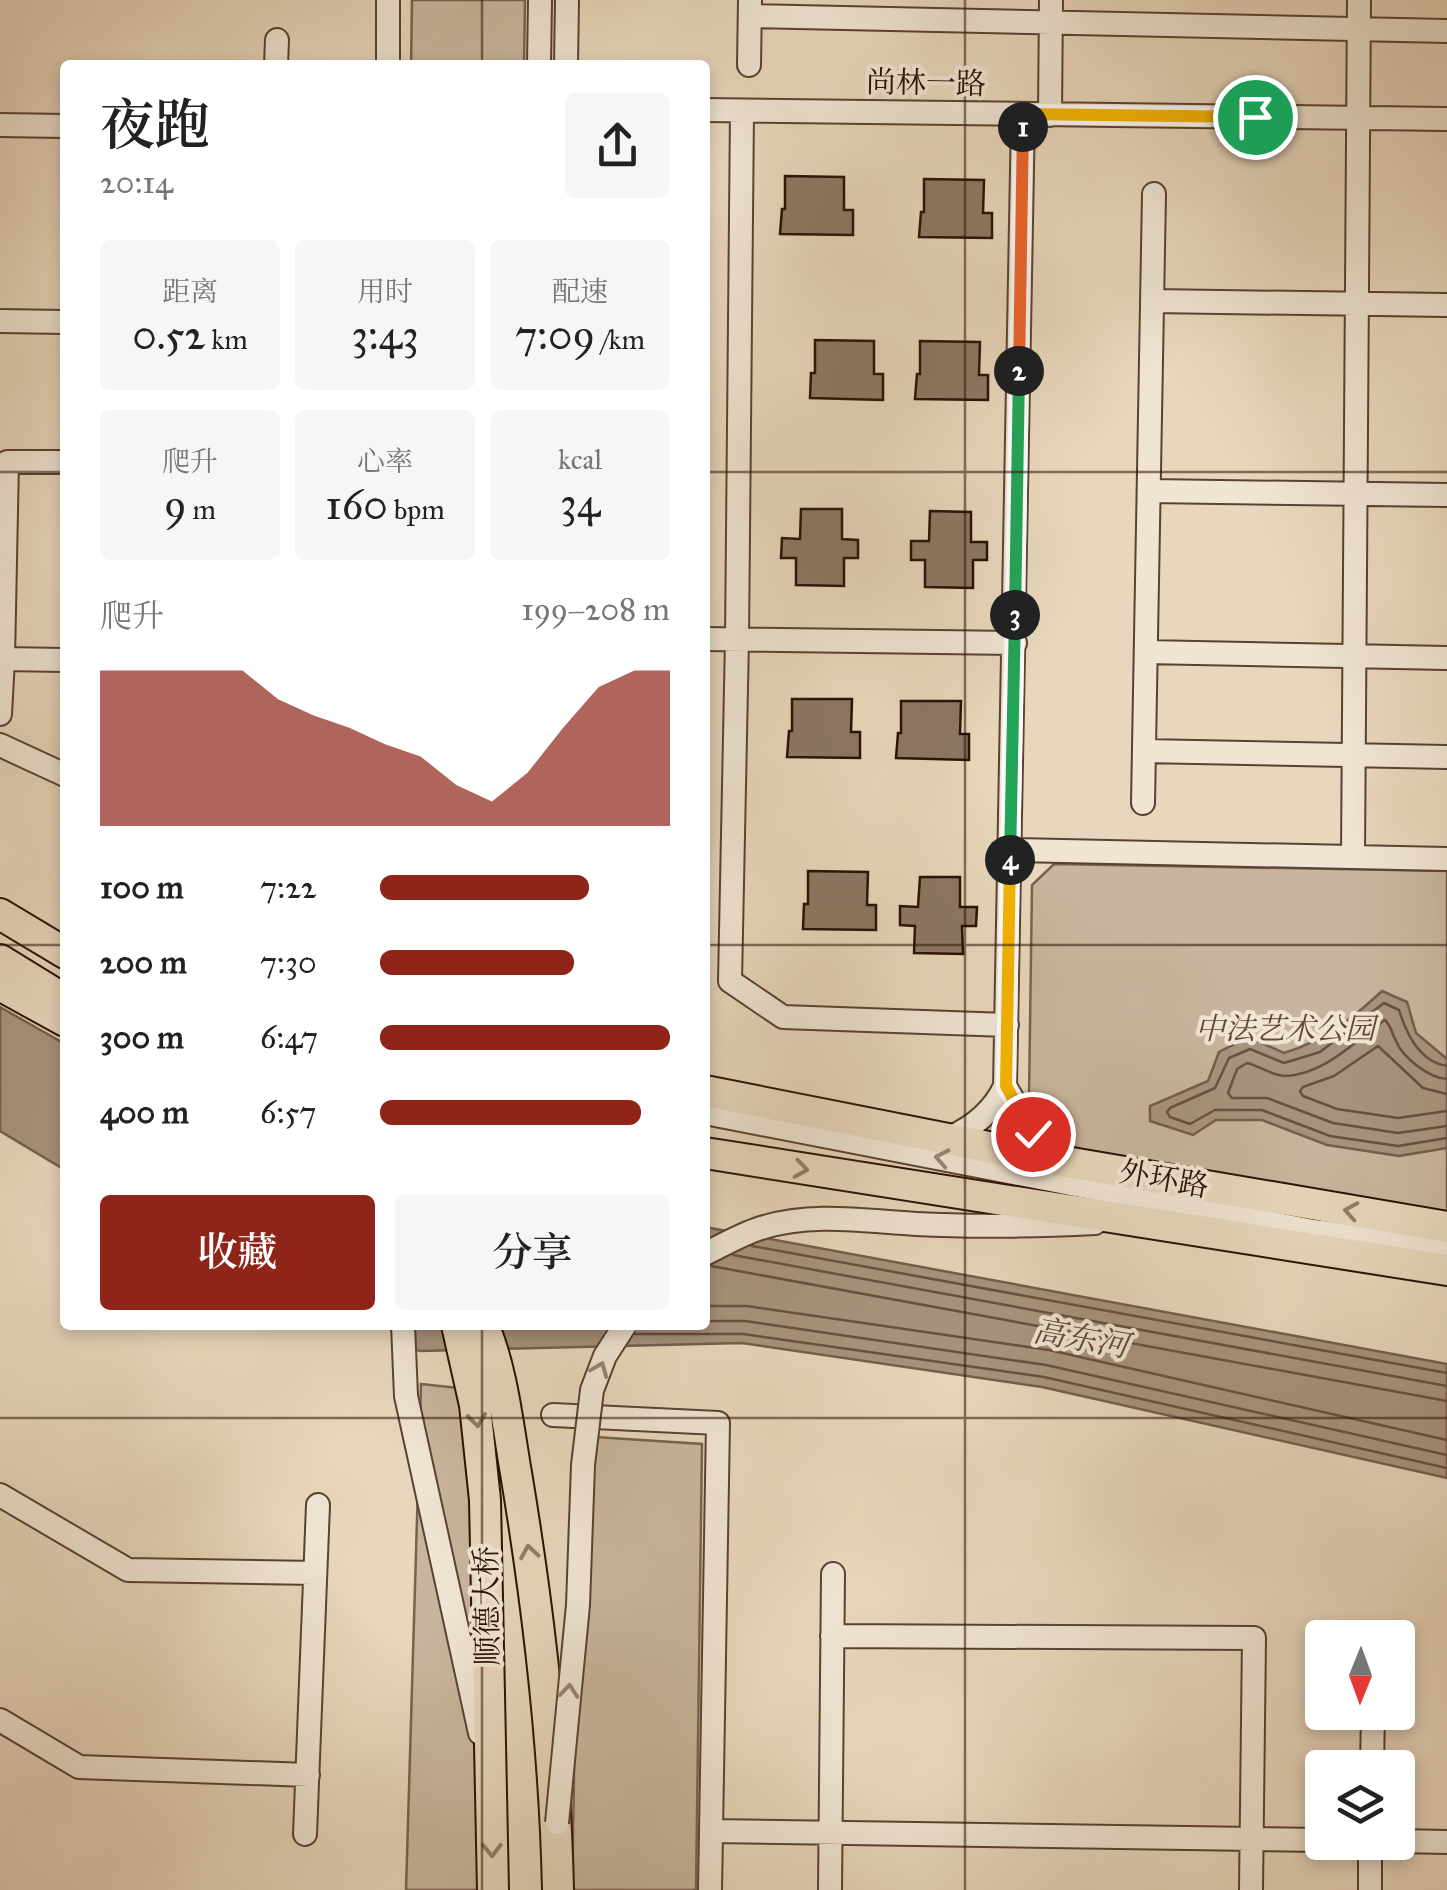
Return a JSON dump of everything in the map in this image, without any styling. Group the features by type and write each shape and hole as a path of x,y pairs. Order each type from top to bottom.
{"main road":[{"path":"0,898 60,931"},
{"path":"0,914 60,950"},
{"path":"0,960 60,997"},
{"path":"0,985 60,1018"},
{"name":"外环路","path":"710,1091 1054,1160 1447,1227"},
{"name":"外环路","path":"710,1155 1447,1270"},
{"name":"顺德大桥","path":"457,1330 475,1405 486,1500 493,1890"},
{"path":"484,1330 506,1414 533,1575 557,1823 558,1890"}],"street":[{"path":"388,0 388,60"},
{"path":"539,60 540,0"},
{"path":"566,0 566,60"},
{"path":"1354,857 1359,0"},
{"path":"749,65 750,8 1051,11 1358,29 1447,30"},
{"path":"1050,115 1051,11"},
{"path":"276,60 277,40"},
{"name":"尚林一路","path":"710,110 1447,119"},
{"path":"742,111 738,639 730,981 784,1017 1007,1025"},
{"path":"1023,114 1006,1086 1033,1134 1054,1160"},
{"path":"0,124 60,126"},
{"path":"1143,803 1154,194"},
{"path":"1152,302 1447,305"},
{"path":"0,321 60,322"},
{"path":"0,714 7,462 60,462"},
{"path":"1149,491 1447,495"},
{"path":"710,639 1015,644"},
{"path":"1146,652 1447,658"},
{"path":"2,659 60,660"},
{"path":"0,745 60,774"},
{"path":"1144,752 1447,758"},
{"path":"1010,850 1447,859"},
{"path":"949,1138 964,1132 990,1110 1006,1086"},
{"path":"710,1113 1312,1231 1447,1247"},
{"path":"710,1252 761,1228 800,1220 850,1218 915,1224 1031,1226 1134,1221"},
{"path":"403,1330 406,1396 491,1790"},
{"path":"557,1823 578,1604 583,1465 592,1390 605,1356 622,1330"},
{"path":"553,1415 718,1423 710,1890"},
{"path":"0,1495 128,1570 315,1574"},
{"path":"305,1834 318,1505"},
{"path":"830,1890 833,1574"},
{"path":"832,1636 1254,1638 1250,1890"},
{"path":"0,1720 80,1767 308,1775"},
{"path":"710,1830 1305,1840"},
{"path":"1415,1842 1447,1842"},
{"path":"1370,1860 1370,1890"}],"green space":[{"path":"412,0 525,0 524,60 411,60"},
{"name":"中法艺术公园","path":"1054,864 1447,871 1447,1216 1070,1155 1029,1097 1032,885"},
{"path":"421,1384 497,1392 485,1500 490,1890 406,1890"},
{"path":"580,1436 702,1444 696,1890 572,1890"}],"water":[{"path":"1382,991 1407,1002 1416,1033 1447,1059 1447,1148 1399,1156 1327,1145 1262,1120 1216,1120 1193,1135 1150,1121 1150,1106 1208,1081 1219,1052 1249,1037 1284,1053 1299,1048 1337,1028"},
{"path":"0,1007 60,1041 60,1167 0,1131"},
{"name":"高东河","path":"710,1228 1447,1364 1447,1478 1042,1387 742,1343 420,1351 394,1343 392,1330 710,1330"}],"building":[{"path":"785,176 844,177 844,210 853,210 853,235 780,234"},
{"path":"924,179 984,180 983,213 992,213 992,238 919,237"},
{"path":"815,340 874,341 874,374 883,374 883,400 810,398"},
{"path":"920,341 980,342 979,375 988,375 988,400 915,399"},
{"path":"801,509 842,509 842,539 858,540 858,558 844,558 844,586 796,585 796,558 781,558 782,538 800,539"},
{"path":"930,511 971,512 971,542 987,542 987,560 973,560 973,588 925,587 925,560 911,560 911,541 929,541"},
{"path":"792,699 852,699 851,732 860,732 860,758 787,757"},
{"path":"901,701 961,701 960,734 969,734 969,760 896,758"},
{"path":"808,871 868,872 867,905 876,905 876,930 803,929"},
{"path":"920,877 960,877 960,907 977,907 976,926 962,926 963,954 914,953 915,926 900,925 900,906 918,907"}],"route":[{"path":"1033,1134 1006,1086 1023,114 1255,117"}]}
